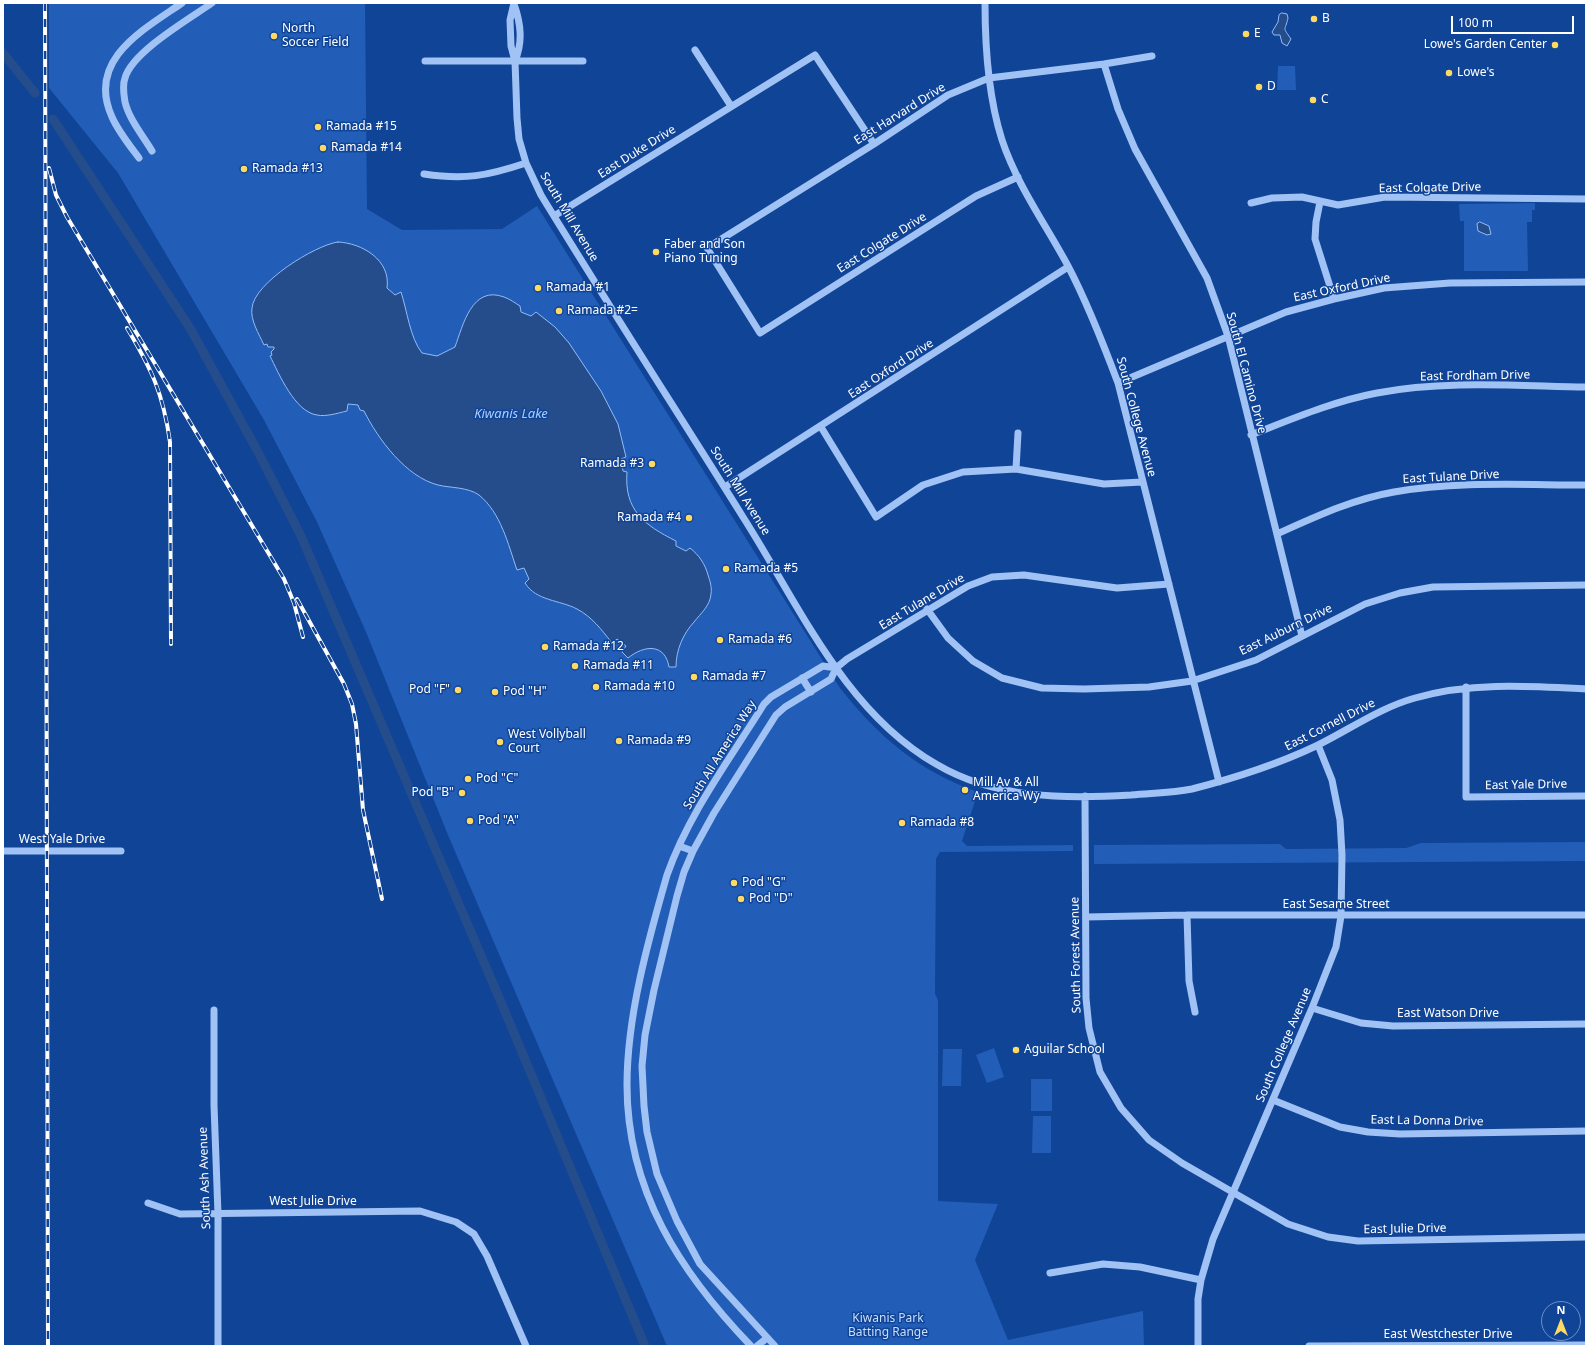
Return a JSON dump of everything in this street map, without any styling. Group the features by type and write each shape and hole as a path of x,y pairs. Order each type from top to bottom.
{"street":[{"path":"139,158 112,119 106,93 108,72 120,52 138,34 182,3"},
{"path":"152,151 127,108 123,92 125,78 133,63 149,47 212,3"},
{"name":"South College Avenue","path":"985,3 985,36 989,78 999,128 1018,177 1068,267 1095,321 1118,383 1192,681 1219,782"},
{"name":"South Mill Avenue","path":"514,4 510,20 511,49 516,61 516,118 519,139 526,164 554,216 725,487 836,668 861,700 885,726 915,751 936,764 967,779 1000,789 1033,795 1085,796"},
{"path":"695,50 731,106"},
{"name":"East Duke Drive","path":"554,216 815,55 874,144"},
{"name":"East Harvard Drive","path":"760,333 707,248 874,144 948,95 989,78 1104,64 1152,56"},
{"path":"425,61 583,61"},
{"name":"South El Camino Drive","path":"1104,64 1118,109 1136,149 1207,278 1228,336 1251,435 1302,636"},
{"path":"424,174 465,177 491,174 526,164"},
{"name":"East Colgate Drive","path":"760,333 976,196 1018,177"},
{"name":"East Colgate Drive","path":"1251,203 1272,198 1302,197 1338,205 1385,197 1586,199"},
{"path":"1320,202 1316,222 1315,239 1334,299"},
{"name":"East Oxford Drive","path":"725,487 821,427 1068,267"},
{"name":"East Oxford Drive","path":"1118,383 1286,312 1334,299 1384,288 1450,283 1586,282"},
{"name":"East Fordham Drive","path":"1251,435 1325,407 1377,393 1430,386 1586,387"},
{"path":"821,427 876,517 923,485 963,472 1016,469 1104,484 1142,482"},
{"path":"1016,469 1018,433"},
{"name":"East Tulane Drive","path":"1277,534 1336,507 1394,492 1455,486 1586,484"},
{"name":"East Tulane Drive","path":"836,668 847,659 927,609 968,586 992,577 1024,575 1117,588 1169,584"},
{"name":"East Auburn Drive","path":"927,609 948,638 973,661 1002,678 1042,688 1084,689 1149,686 1192,681 1256,660 1366,604 1400,593 1433,586 1586,585"},
{"name":"South All America Way","path":"751,1346 702,1291 664,1234 643,1184 631,1135 627,1085 632,1020 660,899 669,868 699,807 764,704 771,697 823,666 836,668 831,679 785,707 771,721 714,813 693,852 677,896 645,1035 642,1066 645,1118 659,1180 687,1241 700,1264 775,1346"},
{"path":"802,678 811,692"},
{"name":"East Cornell Drive","path":"1085,796 1179,792 1270,767 1318,745 1370,716 1413,698 1466,687 1586,689"},
{"name":"East Yale Drive","path":"1466,687 1466,797 1586,796"},
{"name":"South College Avenue","path":"1198,1346 1198,1299 1201,1280 1213,1239 1235,1192 1336,947 1341,916 1342,855 1340,820 1332,780 1318,745"},
{"name":"South Forest Avenue","path":"1085,796 1087,1004 1089,1028 1100,1072 1121,1108 1149,1140 1182,1163 1235,1192"},
{"path":"679,846 693,852"},
{"name":"West Yale Drive","path":"3,851 121,851"},
{"path":"1186,915 1189,981 1196,1012"},
{"name":"East Sesame Street","path":"1086,917 1186,915 1586,915"},
{"name":"East Watson Drive","path":"1312,1008 1361,1023 1393,1026 1586,1024"},
{"name":"South Ash Avenue","path":"214,1010 214,1105 218,1214 218,1346"},
{"name":"East La Donna Drive","path":"1273,1100 1340,1127 1368,1132 1400,1134 1586,1131"},
{"name":"East Julie Drive","path":"1235,1192 1288,1224 1335,1238 1358,1241 1586,1237"},
{"name":"West Julie Drive","path":"148,1203 180,1214 420,1211 456,1222 474,1234 487,1256 526,1346"},
{"path":"1050,1273 1103,1264 1140,1267 1201,1280"},
{"path":"757,1346 767,1338"},
{"name":"East Westchester Drive","path":"1309,1346 1586,1345"}],"green space":[{"name":"Kiwanis Park Batting Range","path":"49,3 365,3 367,209 402,230 502,229 537,206 840,688 885,737 918,763 956,784 978,792 962,841 967,846 1073,845 1073,851 940,852 936,859 935,994 938,1000 938,1201 998,1204 975,1260 1008,1340 1143,1311 1144,1346 667,1346 448,835 366,632 317,522 264,420 118,173 49,88"},
{"path":"1278,66 1295,66 1296,90 1277,90"},
{"path":"1535,203 1535,210 1532,210 1532,222 1527,222 1528,271 1464,271 1464,221 1460,221 1459,204"},
{"path":"1586,842 1586,861 1094,864 1094,845 1280,844 1286,849 1406,848 1421,843"},
{"path":"994,1048 1004,1077 987,1083 976,1055"},
{"path":"943,1049 962,1049 961,1086 942,1086"},
{"path":"1031,1079 1052,1079 1052,1111 1031,1111"},
{"path":"1033,1116 1051,1116 1051,1153 1032,1153"}],"water":[{"path":"1282,13 1287,14 1288,18 1285,29 1291,39 1287,46 1282,43 1280,35 1274,35 1272,32 1278,22 1279,15"},
{"path":"1480,222 1489,226 1491,234 1487,235 1478,231 1477,224"},
{"name":"Kiwanis Lake","path":"338,242 347,243 365,250 380,261 387,278 387,288 395,295 401,292 414,340 422,353 437,356 455,347 470,309 484,297 493,295 504,297 512,301 520,306 521,312 531,316 536,312 555,327 569,343 601,391 618,424 626,457 621,459 623,471 627,472 629,497 638,515 654,529 676,541 676,546 686,551 690,548 699,557 707,571 711,586 709,602 683,637 677,654 676,667 669,667 667,659 663,654 658,650 653,649 641,651 628,658 622,652 626,646 617,639 612,643 596,624 582,612 570,606 542,597 530,589 525,583 529,579 524,568 517,570 503,530 487,502 475,492 470,490 438,485 426,481 415,474 394,456 377,433 364,411 360,410 358,405 348,404 347,411 324,416 309,412 295,400 283,382 270,356 272,355 271,352 274,347 268,347 267,344 264,345 257,332 252,317 252,308 255,298 263,288 287,267 315,250"}],"waterway":[{"path":"3,53 35,93"},
{"path":"53,119 190,328 258,452 301,536 498,995 645,1346"}],"railway":[{"path":"45,3 48,1346"},
{"path":"49,168 56,195 67,217 284,579 294,603 303,637"},
{"path":"127,328 150,370 160,395 170,442 171,644"},
{"path":"297,599 344,684 352,704 356,724 363,810 382,899"}],"place":[{"name":"B","path":"1314,19"},
{"name":"E","path":"1246,34"},
{"name":"North Soccer Field","path":"274,36"},
{"name":"Lowe's Garden Center","path":"1555,45"},
{"name":"Lowe's","path":"1449,73"},
{"name":"D","path":"1259,87"},
{"name":"C","path":"1313,100"},
{"name":"Ramada #15","path":"318,127"},
{"name":"Ramada #14","path":"323,148"},
{"name":"Ramada #13","path":"244,169"},
{"name":"Faber and Son Piano Tuning","path":"656,252"},
{"name":"Ramada #1","path":"538,288"},
{"name":"Ramada #2=","path":"559,311"},
{"name":"Ramada #3","path":"652,464"},
{"name":"Ramada #4","path":"689,518"},
{"name":"Ramada #5","path":"726,569"},
{"name":"Ramada #6","path":"720,640"},
{"name":"Ramada #12","path":"545,647"},
{"name":"Ramada #11","path":"575,666"},
{"name":"Ramada #7","path":"694,677"},
{"name":"Ramada #10","path":"596,687"},
{"name":"Pod \"F\"","path":"458,690"},
{"name":"Pod \"H\"","path":"495,692"},
{"name":"Ramada #9","path":"619,741"},
{"name":"West Vollyball Court","path":"500,742"},
{"name":"Pod \"C\"","path":"468,779"},
{"name":"Mill Av & All America Wy","path":"965,790"},
{"name":"Pod \"B\"","path":"462,793"},
{"name":"Pod \"A\"","path":"470,821"},
{"name":"Ramada #8","path":"902,823"},
{"name":"Pod \"G\"","path":"734,883"},
{"name":"Pod \"D\"","path":"741,899"},
{"name":"Aguilar School","path":"1016,1050"}]}
